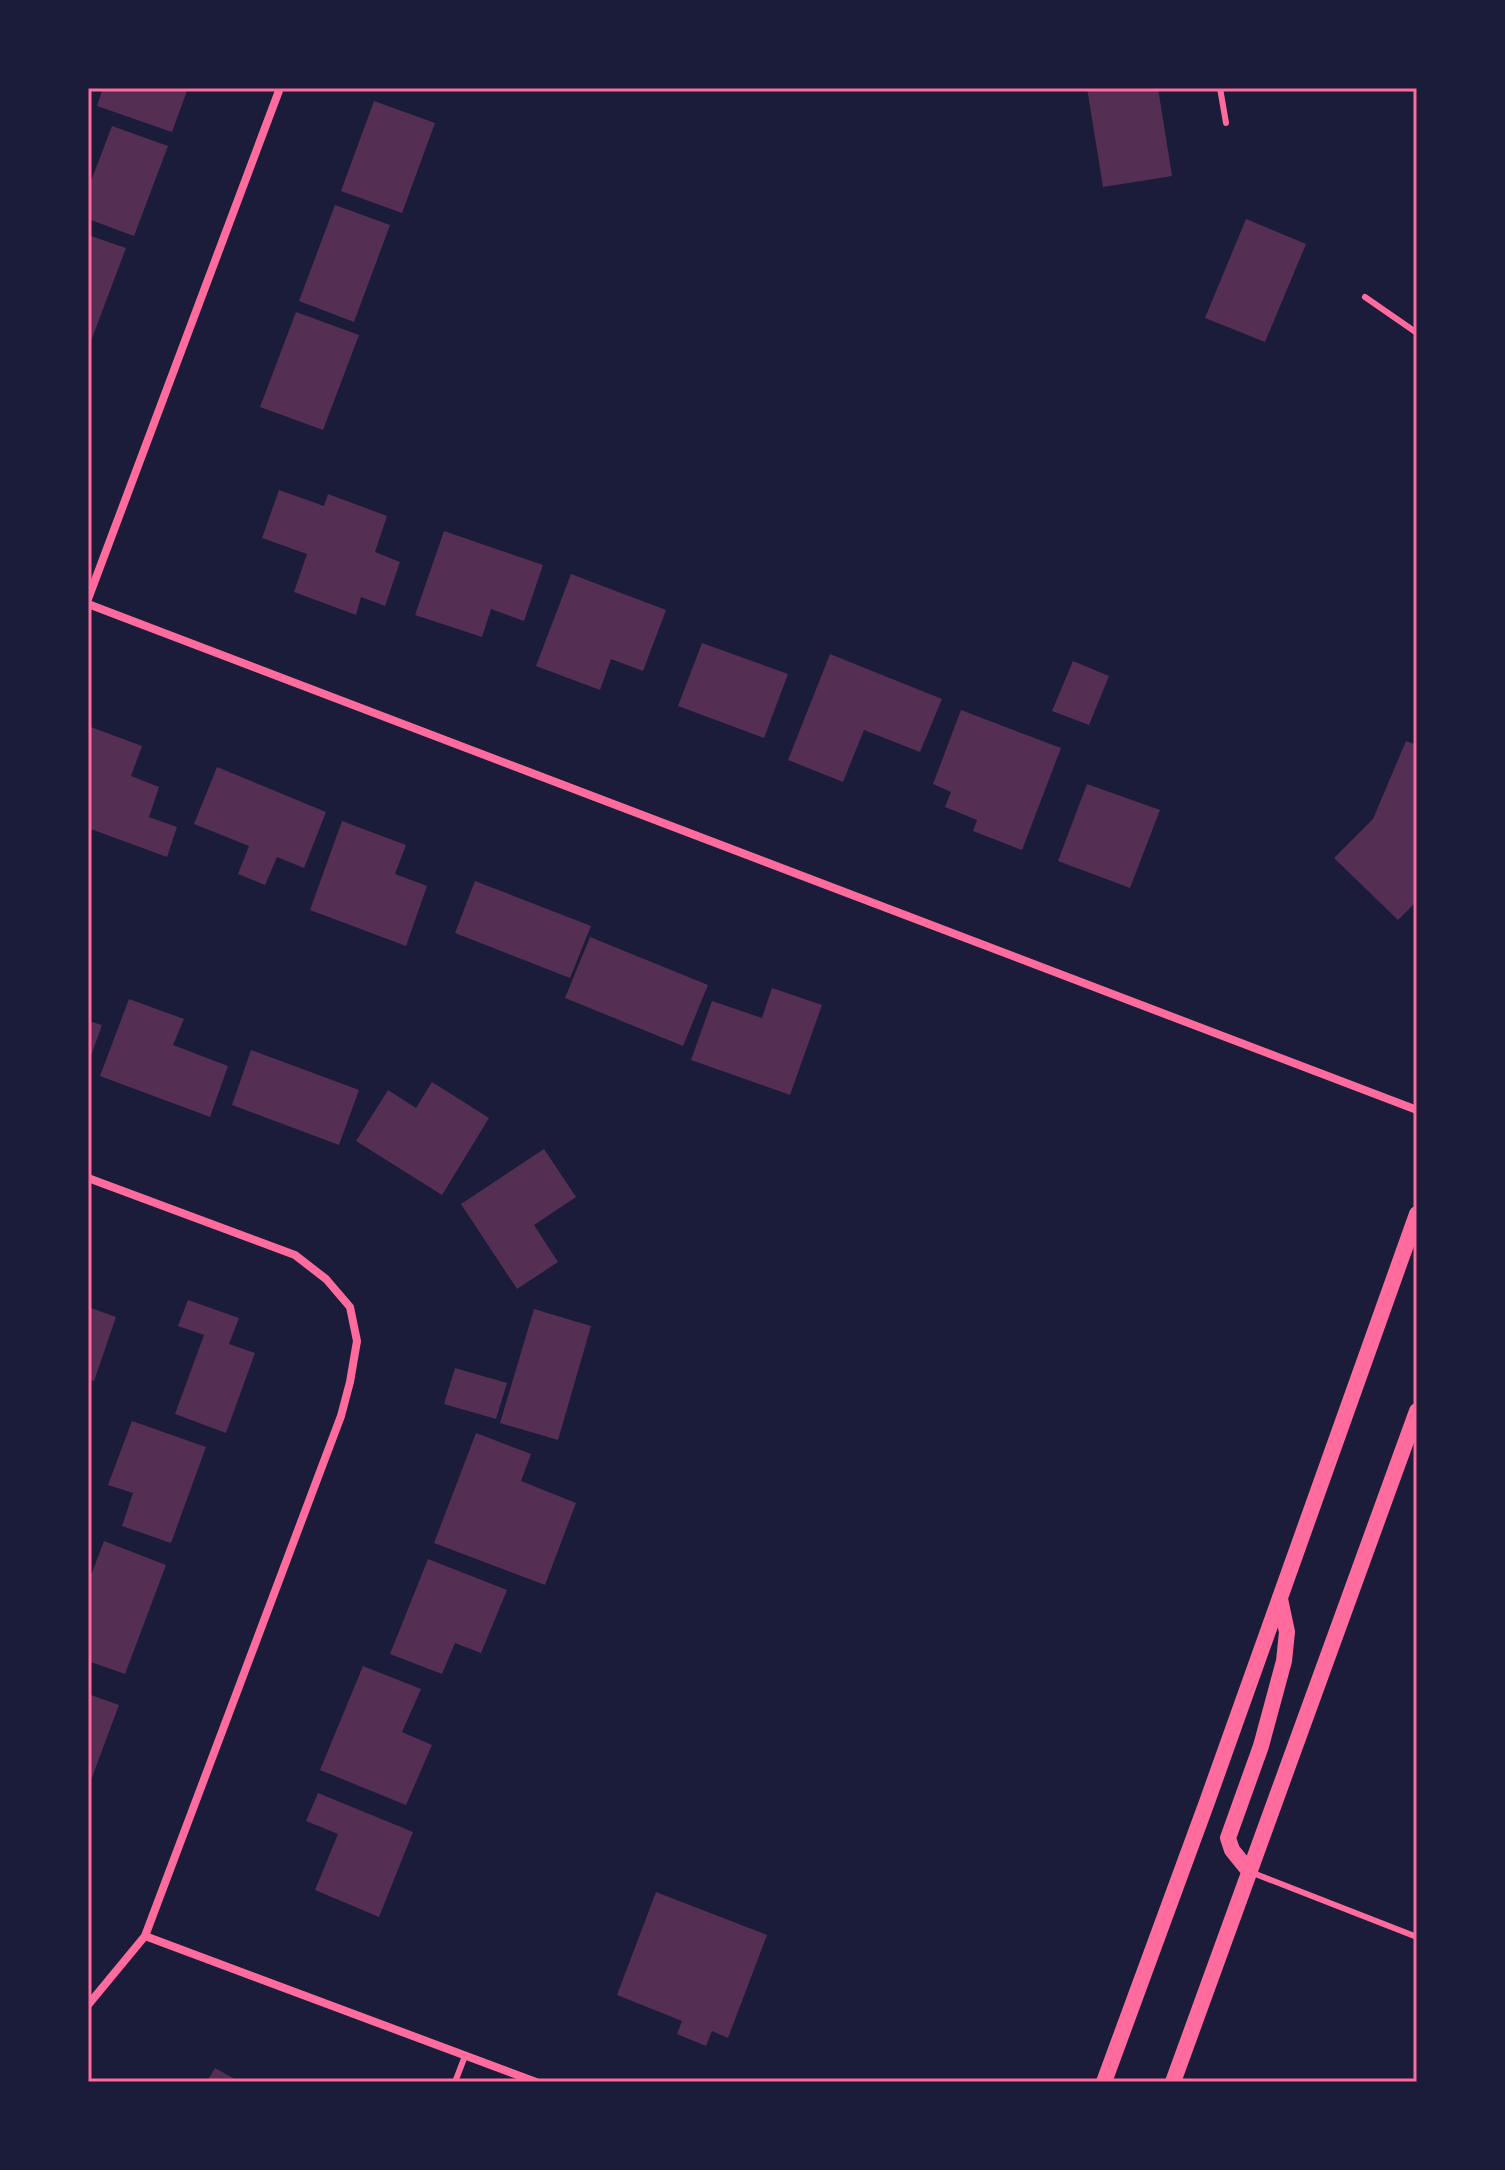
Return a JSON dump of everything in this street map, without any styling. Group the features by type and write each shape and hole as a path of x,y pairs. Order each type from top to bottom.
{"main road":[{"path":"1104,2082 1417,1214"},
{"path":"1173,2082 1417,1411"},
{"path":"1249,1871 1232,1850 1228,1838 1261,1746 1284,1661 1287,1632 1280,1597"}],"street":[{"path":"280,88 88,602 1417,1110"},
{"path":"88,1178 295,1255 326,1279 350,1307 357,1341 341,1416 145,1936 88,2005"},
{"path":"145,1936 520,2079 536,2082"}],"lane":[{"path":"1220,88 1226,123"},
{"path":"1365,297 1417,333"},
{"path":"1249,1871 1417,1937"},
{"path":"455,2082 465,2056"}],"building":[{"path":"103,88 188,88 172,132 97,106"},
{"path":"1087,88 1158,88 1172,176 1103,187"},
{"path":"374,101 435,123 402,213 341,191"},
{"path":"112,126 168,146 134,236 88,219 88,189"},
{"path":"335,205 390,225 354,322 299,301"},
{"path":"1246,219 1306,244 1265,342 1205,318"},
{"path":"88,235 126,248 88,349"},
{"path":"296,312 359,335 323,430 260,407"},
{"path":"279,490 324,506 328,494 387,516 375,552 400,562 385,606 361,597 356,615 294,592 307,554 262,538"},
{"path":"444,531 543,565 524,621 491,609 482,637 415,615"},
{"path":"571,574 666,610 643,671 611,659 600,690 536,666"},
{"path":"702,643 788,674 764,738 678,706"},
{"path":"830,654 942,699 920,752 864,730 843,782 788,760"},
{"path":"1073,661 1109,676 1089,725 1052,711"},
{"path":"961,710 1061,748 1022,850 973,831 977,820 945,807 951,792 933,784"},
{"path":"88,726 142,746 131,776 159,787 149,817 177,827 167,857 88,828"},
{"path":"1406,741 1417,745 1417,901 1398,920 1334,858 1373,819"},
{"path":"217,767 326,812 304,868 277,857 265,885 238,874 249,846 194,824"},
{"path":"1087,784 1160,810 1130,888 1058,861"},
{"path":"342,821 406,845 395,874 427,886 406,946 310,910"},
{"path":"475,881 591,926 570,978 455,933"},
{"path":"590,937 708,985 683,1046 565,998"},
{"path":"772,988 822,1005 790,1095 691,1060 712,1001 762,1018"},
{"path":"129,999 184,1019 173,1045 228,1066 210,1117 100,1076"},
{"path":"88,1021 102,1025 88,1064"},
{"path":"251,1050 359,1090 339,1145 232,1105"},
{"path":"432,1082 489,1118 442,1195 356,1141 388,1090 416,1108"},
{"path":"544,1149 576,1197 534,1225 558,1262 517,1289 461,1204"},
{"path":"188,1300 239,1318 229,1344 255,1353 226,1433 175,1414 204,1335 178,1326"},
{"path":"88,1307 116,1317 94,1381 88,1379"},
{"path":"534,1309 591,1326 558,1440 500,1423"},
{"path":"455,1368 507,1383 496,1419 444,1404"},
{"path":"132,1421 206,1447 171,1543 122,1526 133,1493 108,1485"},
{"path":"476,1433 531,1454 521,1481 576,1503 545,1585 434,1543"},
{"path":"104,1541 166,1565 125,1674 88,1661 88,1583"},
{"path":"428,1559 507,1590 481,1653 455,1643 442,1674 390,1654"},
{"path":"363,1666 421,1689 402,1732 432,1745 406,1805 320,1770"},
{"path":"88,1694 119,1705 88,1788"},
{"path":"318,1793 413,1832 379,1917 315,1890 338,1834 306,1821"},
{"path":"656,1892 767,1935 728,2038 712,2031 706,2046 677,2034 682,2021 617,1995"},
{"path":"215,2068 240,2082 207,2082"}]}
